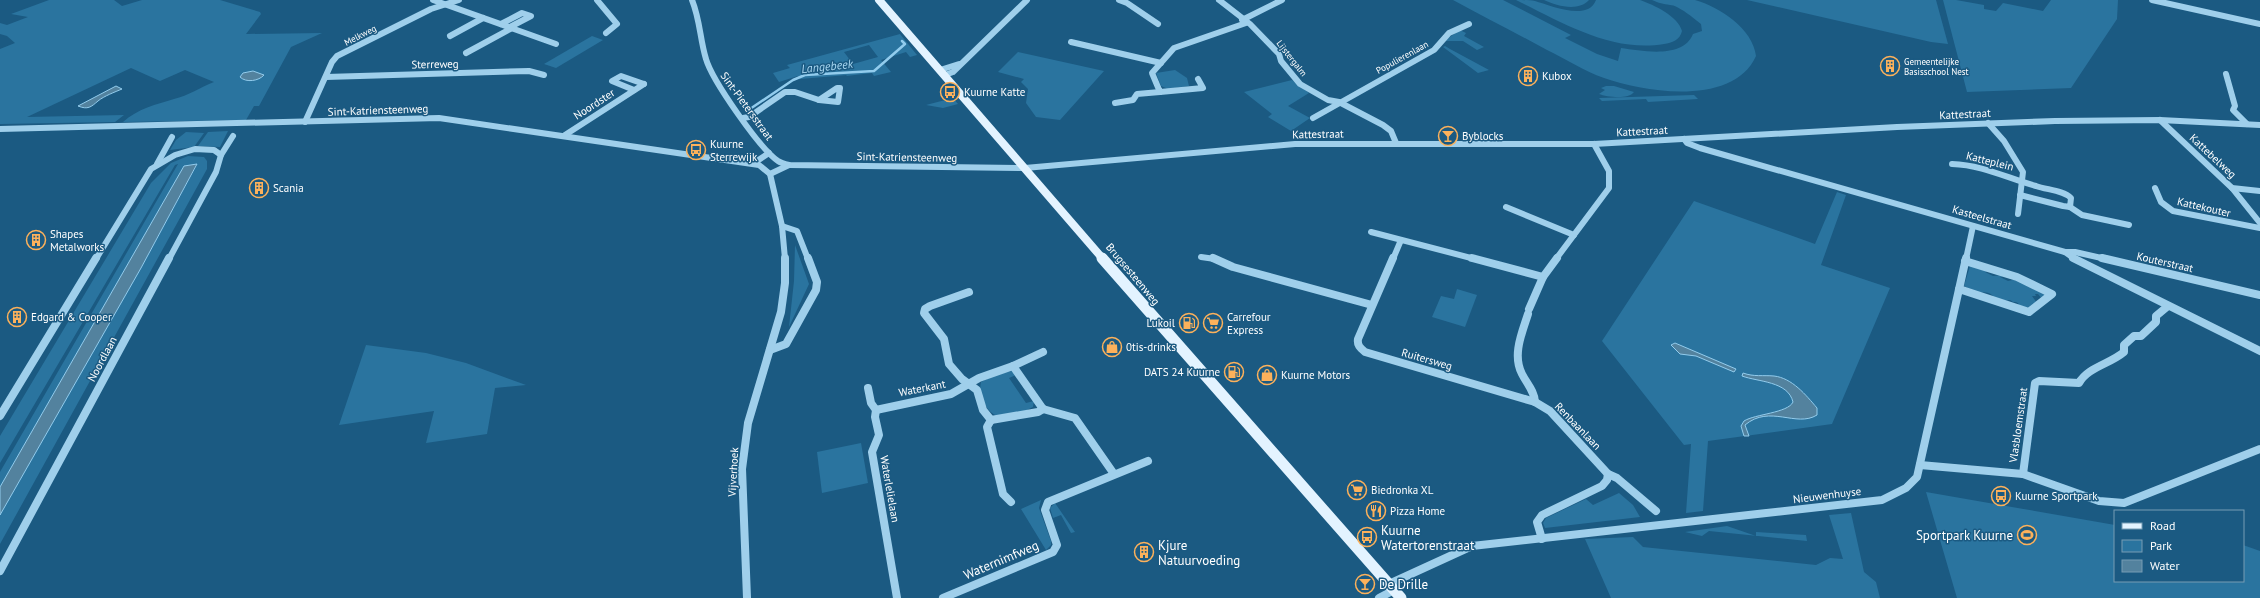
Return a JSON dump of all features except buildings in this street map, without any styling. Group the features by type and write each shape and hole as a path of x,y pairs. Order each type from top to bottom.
{"main road":[{"name":"Brugsesteenweg","path":"879,0 1131,293 1395,590"}],"street":[{"path":"433,0 556,44"},
{"name":"Melkweg","path":"305,122 332,62 337,56 444,4 459,0"},
{"path":"597,0 616,24 614,28 606,33"},
{"name":"Sint-Pietersstraat","path":"692,0 698,15 708,67 769,154"},
{"path":"942,72 953,72 959,64 1027,0"},
{"path":"1119,0 1127,3 1158,24"},
{"name":"Lijstergalm","path":"1219,0 1279,54 1281,61 1300,84 1328,100 1339,102 1383,125 1391,131 1396,143"},
{"path":"1160,92 1152,73 1174,48 1244,21 1282,0"},
{"path":"2152,0 2260,24"},
{"path":"466,53 531,16 522,13 500,24"},
{"path":"450,36 484,18"},
{"name":"Populierenlaan","path":"1339,102 1434,50 1449,33 1469,24"},
{"path":"1071,42 1161,64"},
{"name":"Sterreweg","path":"326,77 529,72 544,75"},
{"path":"2226,74 2236,106 2233,110 2247,124"},
{"path":"1137,94 1203,88 1198,79"},
{"path":"1116,103 1133,100 1137,94 1135,87"},
{"name":"Noordster","path":"566,135 634,90"},
{"path":"743,118 749,117 790,90 819,100"},
{"path":"1313,118 1339,102"},
{"name":"Sint-Katriensteenweg","path":"0,129 439,118 754,163 765,168 770,174 789,165"},
{"name":"Kattestraat","path":"1025,168 1266,146 1396,143 1594,144 1988,123 2160,120 2260,125"},
{"name":"Kattebelweg","path":"2160,120 2232,188 2260,191"},
{"name":"Katteplein","path":"1988,123 2004,142 2022,172 2018,214"},
{"name":"Noordlaan","path":"0,571 216,172 221,156 233,136"},
{"path":"157,164 172,137"},
{"name":"Kasteelstraat","path":"1684,139 1687,143 1700,148 2065,252 2072,258 2260,351"},
{"path":"1535,402 1534,390 1522,374 1518,360 1518,348 1529,312 1543,277 1609,188 1612,177 1594,144"},
{"path":"0,416 147,174 157,164 172,155 193,150 211,150 221,156"},
{"path":"754,163 769,154"},
{"name":"Sint-Katriensteenweg","path":"769,154 778,161 789,165 1025,168"},
{"name":"Katteplein","path":"1952,164 1964,164 2012,176 2022,181 2068,194 2071,198 2070,207"},
{"name":"Vijverhoek","path":"747,598 742,469 748,424 781,312 785,283 785,246 770,174"},
{"name":"Kattekouter","path":"2155,188 2163,207 2258,230 2260,228"},
{"name":"Kattekouter","path":"2232,188 2260,223"},
{"path":"2020,195 2070,207 2082,215 2129,225"},
{"path":"1506,207 1574,235"},
{"path":"770,350 786,344 816,290 817,282 797,231 782,226"},
{"name":"Nieuwenhuyse","path":"1379,598 1472,546 1882,500 1894,496 1912,484 1917,477 1973,226"},
{"path":"1371,232 1543,277"},
{"name":"Ruitersweg","path":"1401,240 1372,305 1358,339 1358,344 1365,352 1535,402"},
{"name":"Kouterstraat","path":"2065,252 2075,252 2260,295"},
{"path":"1201,257 1210,256 1233,267 1372,305"},
{"path":"1959,289 2029,312 2052,294 2017,277 1965,261"},
{"path":"969,292 930,306 925,309 924,313 944,340 946,356 949,364 962,379 977,390 983,410 991,420"},
{"name":"Vlasbloemstraat","path":"2023,474 2035,383 2039,381 2079,383 2085,373 2113,362 2124,352 2124,345 2134,336 2142,336 2156,322 2156,316 2168,306"},
{"name":"Waterkant","path":"876,410 951,394 978,378 1013,366 1042,352"},
{"path":"1013,366 1043,409 1070,415 1075,418 1114,474"},
{"name":"Waterlelielaan","path":"868,388 871,402 876,410 875,416 879,435 872,452 897,598"},
{"name":"Renbaanlaan","path":"1535,402 1550,411 1581,447 1601,465 1608,474 1617,478 1656,511"},
{"path":"991,420 1038,412 1043,409"},
{"path":"991,420 987,427 1003,494 1011,502"},
{"path":"1920,466 2023,474 2099,501 2124,503 2260,449"},
{"name":"Waternimfweg","path":"942,598 1054,552 1057,544 1045,510 1048,502 1148,461"},
{"path":"1542,539 1537,522 1542,515 1602,486 1607,480 1608,474"}],"green space":[{"path":"49,0 114,0 122,6 142,0 220,0 260,12 261,14 246,34 322,33 291,47 259,106 254,106 246,120 123,122 141,110 184,96 214,82 185,70 160,81 131,68 27,117 124,115 115,122 0,124 0,49 15,43 7,36 0,34 0,23 7,25 28,17 11,14"},
{"path":"1453,0 1503,0 1571,35 1565,38 1597,54 1618,61 1621,48 1662,52 1672,50 1681,47 1688,42 1693,34 1702,31 1701,24 1682,10 1652,0 1695,0 1715,8 1734,20 1749,37 1754,46 1756,56 1745,72 1729,83 1709,89 1665,91 1642,88 1604,78 1589,72"},
{"path":"1516,0 1535,1 1558,8 1577,11 1592,7 1596,0 1640,0 1671,16 1680,26 1682,31 1678,39 1667,44 1645,46 1625,44 1587,34"},
{"path":"1544,0 1589,0 1579,6 1567,7"},
{"path":"1747,0 1936,0 1948,44 1931,42"},
{"path":"1943,0 1956,0 1984,5 1984,9 1996,11 2003,3 2043,11 2051,0 2118,0 2117,19 2071,88 1967,92"},
{"path":"1460,30 1466,33 1464,36 1484,47 1477,50 1463,41 1444,41"},
{"path":"900,34 917,55 910,57 906,52 881,60 891,72 874,76 872,73 800,79 798,76 779,82 773,73 790,68 787,65","holes":["869,45 878,57 853,64 844,52"]},
{"path":"592,36 603,40 556,68 544,64"},
{"path":"1445,46 1489,70 1478,73 1443,47"},
{"path":"1018,52 1104,71 1060,120 1036,117 1026,103 1028,89 1021,82 1024,79 998,72"},
{"path":"1175,70 1187,78 1189,86 1168,89 1161,86 1156,73"},
{"path":"1292,80 1309,93 1288,106 1310,118 1291,131 1268,117 1272,114 1244,92"},
{"path":"1606,86 1614,86 1634,92 1631,95 1622,97 1612,97 1599,94 1605,90 1601,88"},
{"path":"1694,95 1698,99 1648,102 1646,99 1602,101 1599,98"},
{"path":"953,98 958,104 943,108 926,105"},
{"path":"228,131 220,147 198,146 208,132"},
{"path":"186,132 204,133 194,147 170,150 176,140"},
{"path":"188,156 204,157 207,161 207,169 0,544 0,515 141,268 197,165 184,166 0,487 0,472 178,164 175,165 0,463 0,436 151,183 171,163"},
{"path":"1837,192 1846,195 1821,265 1890,288 1832,424 1708,441 1703,511 1686,513 1691,444 1684,445 1602,341 1694,201 1815,244"},
{"path":"795,245 809,284 789,327 794,281"},
{"path":"1970,266 1990,270 1985,272 1993,276 2006,275 2000,277 2008,281 2017,279 2044,292 2046,296 2042,299 2038,294 2035,294 2036,296 2032,296 2037,303 2031,307 2025,308 2013,305 2019,304 2010,300 2002,301 1987,297 1993,296 1991,294 1983,292 1976,293 1964,286"},
{"path":"1457,289 1477,295 1465,327 1432,317 1441,296 1454,299"},
{"path":"366,345 426,353 466,363 526,385 495,388 487,434 426,443 434,411 339,425"},
{"path":"1012,371 1016,375 1009,378 1026,403 1034,401 1033,407 1025,411 997,416 989,410 983,402 980,387 981,382 1001,372"},
{"path":"861,443 868,483 822,493 817,452"},
{"name":"Sportpark Kuurne","path":"1926,492 2114,525 2114,582 2244,582 2244,545 2260,551 2260,598 1957,598"},
{"path":"1619,493 1633,505 1640,517 1545,528 1543,523 1546,518 1586,499 1593,505"},
{"path":"1041,500 1039,508 1051,541 1051,545 1046,550 1021,509"},
{"path":"1055,503 1075,532 1071,533 1061,515 1053,518 1050,508"},
{"path":"1851,513 1864,572 1876,582 1880,598 1611,598 1585,539 1633,537 1643,547 1816,565 1830,558 1843,559 1829,515"},
{"path":"1727,526 1755,536 1709,531 1702,536 1685,532"},
{"path":"1756,532 1806,535 1807,541 1756,536"}],"water":[{"path":"253,71 264,75 259,79 249,81 240,77 243,73"},
{"path":"116,86 122,89 103,97 89,107 84,108 78,106"},
{"path":"197,164 141,268 0,515 0,487 184,166"},
{"path":"1675,343 1736,369 1734,372 1696,356 1680,354 1671,345"},
{"path":"1743,373 1781,377 1787,380 1798,388 1813,403 1817,408 1817,415 1800,419 1764,416 1754,419 1745,425 1749,436 1744,436 1741,426 1744,421 1785,409 1793,402 1790,395 1779,386 1742,376"}],"waterway":[{"name":"Langebeek","path":"747,111 793,80 805,75 874,71 905,44 902,41"}],"place":[{"name":"Gemeentelijke Basisschool Nest","path":"1890,66"},
{"name":"Kubox","path":"1528,76"},
{"name":"Kuurne Katte","path":"950,92"},
{"name":"Byblocks","path":"1448,136"},
{"name":"Kuurne Sterrewijk","path":"696,150"},
{"name":"Scania","path":"259,188"},
{"name":"Shapes Metalworks","path":"36,240"},
{"name":"Edgard & Cooper","path":"17,317"},
{"name":"Lukoil","path":"1189,323"},
{"name":"Carrefour Express","path":"1213,323"},
{"name":"0tis-drinks","path":"1112,347"},
{"name":"DATS 24 Kuurne","path":"1234,372"},
{"name":"Kuurne Motors","path":"1267,375"},
{"name":"Biedronka XL","path":"1357,490"},
{"name":"Kuurne Sportpark","path":"2001,496"},
{"name":"Pizza Home","path":"1376,511"},
{"name":"Sportpark Kuurne","path":"2027,535"},
{"name":"Kuurne Watertorenstraat","path":"1367,537"},
{"name":"Kjure Natuurvoeding","path":"1144,552"},
{"name":"De Drille","path":"1365,584"}]}
